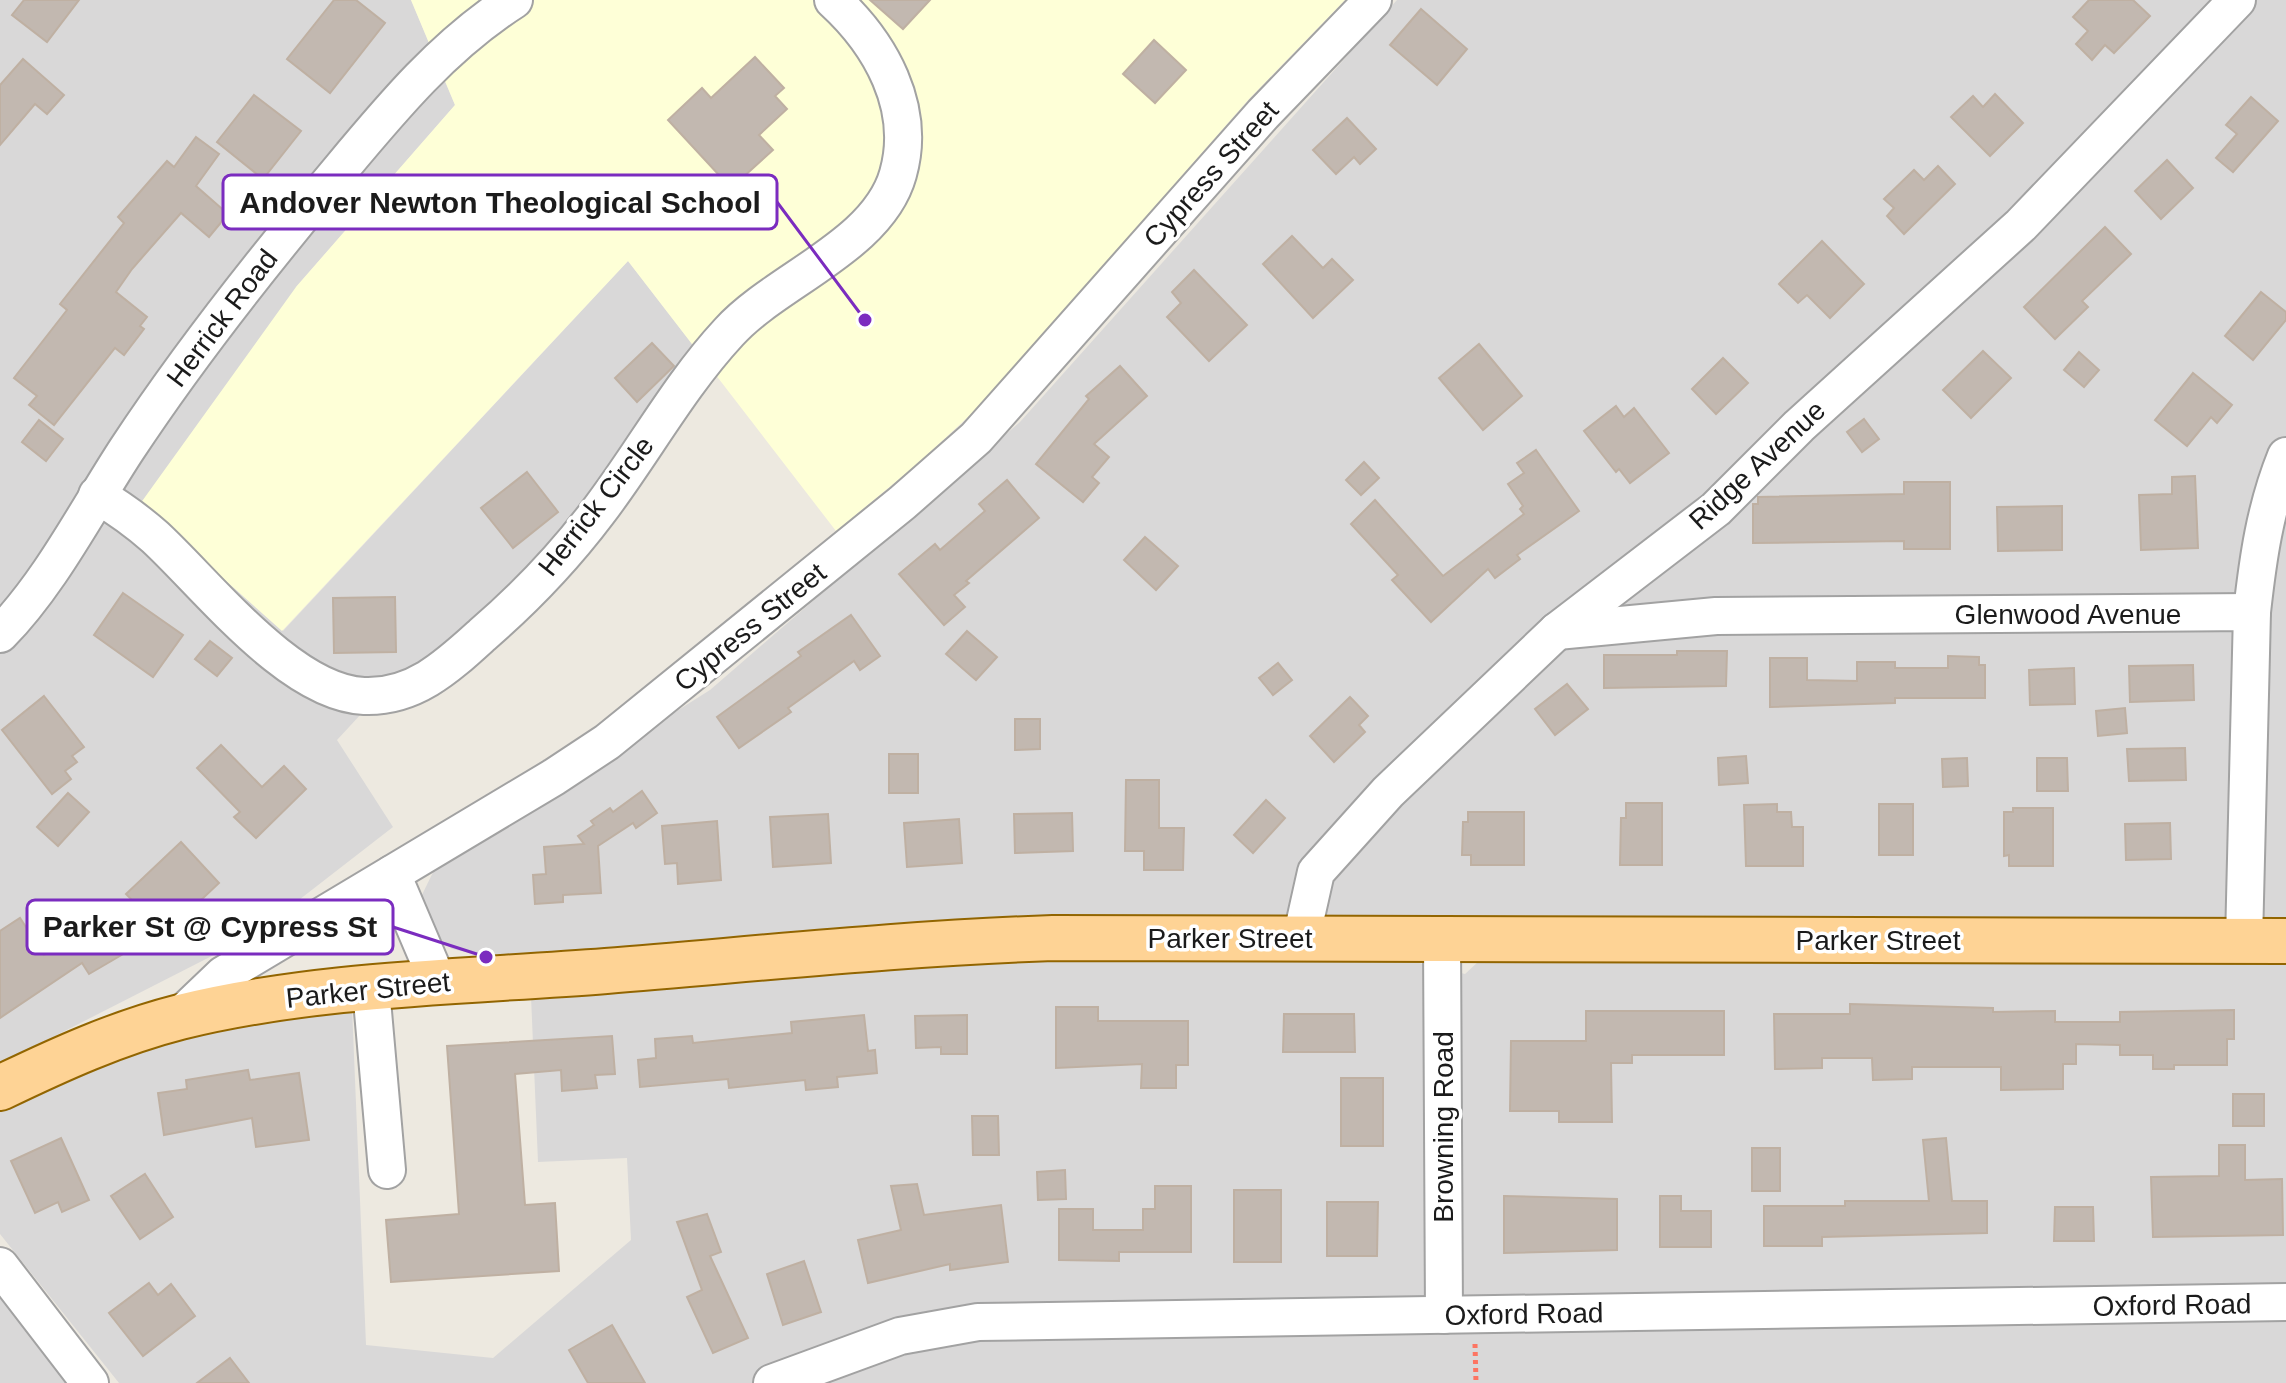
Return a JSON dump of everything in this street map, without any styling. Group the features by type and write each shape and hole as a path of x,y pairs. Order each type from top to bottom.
{"main road":[{"name":"Parker Street","path":"178,1018 256,1001 438,982 987,940 2265,941"},
{"name":"Cypress Street","path":"0,1088 110,1039 178,1018"}],"street":[{"name":"Herrick Road","path":"0,634 33,593 219,317 430,66 514,0"},
{"name":"Herrick Circle","path":"97,495 155,538 271,649 318,682 363,697 406,691 431,678 509,611 563,555 612,493 681,390 736,325 761,302 821,263 864,226 886,200 901,160 901,127 894,89 870,38 833,0"},
{"name":"Cypress Street","path":"178,1018 223,975 607,742 936,474 997,417 1248,130 1373,0"},
{"name":"Ridge Avenue","path":"1301,939 1316,872 1388,792 1557,631 1716,509 1799,426 2021,225 2237,0"},
{"path":"2265,941 2252,612 2259,542 2271,494 2286,456"},
{"name":"Glenwood Avenue","path":"1557,631 1716,616 2252,612"},
{"path":"392,874 438,982"},
{"name":"Browning Road","path":"1442,939 1444,1315"},
{"path":"371,989 387,1170"},
{"path":"0,1266 90,1383"},
{"name":"Oxford Road","path":"772,1383 900,1336 978,1322 2286,1302"}],"shaded area":[{"path":"0,0 411,0 455,105 296,287 283,631 628,261 699,353 561,543 427,668 400,672 337,740 393,827 255,934 0,1064"},
{"path":"411,0 1345,0 1248,100 983,403 915,466 836,531 628,261 282,631 140,504 296,287 455,105"},
{"path":"1397,0 2286,0 2286,920 979,918 493,958 452,949 427,931 419,901 438,862 710,690 1020,422"},
{"path":"1003,958 1411,961 1465,974 1479,961 2286,963 2286,1383 119,1383 0,1234 0,1111 140,1043 352,1007 366,1345 493,1358 631,1240 627,1158 538,1162 531,996"},
{"path":"0,1286 76,1383 0,1383"}],"building":[{"path":"24,0 79,0 47,42 12,15"},
{"path":"334,0 356,0 385,23 330,93 287,59"},
{"path":"870,0 930,0 903,29"},
{"path":"2089,0 2133,0 2150,16 2114,53 2105,45 2092,60 2076,44 2088,31 2073,17"},
{"path":"1421,9 1467,49 1437,85 1390,45"},
{"path":"1154,40 1186,70 1155,103 1123,74"},
{"path":"755,57 784,88 775,96 787,109 759,135 773,150 731,188 668,120 702,88 711,98"},
{"path":"23,59 64,95 47,114 35,104 0,145 0,85"},
{"path":"1995,94 2023,123 1990,156 1951,117 1973,96 1983,107"},
{"path":"254,95 301,131 263,179 217,142"},
{"path":"2251,97 2278,121 2233,172 2216,158 2237,134 2226,125"},
{"path":"1347,118 1376,149 1360,164 1354,157 1336,174 1313,150"},
{"path":"196,137 219,154 196,186 228,214 209,237 181,213 132,269 116,292 147,317 140,326 144,329 124,355 115,348 54,425 29,405 37,396 14,378 67,310 60,304 124,223 118,217 167,161 174,167"},
{"path":"2167,160 2193,188 2161,219 2135,191"},
{"path":"1938,166 1955,184 1904,234 1887,216 1894,208 1884,199 1914,170 1924,180"},
{"path":"2105,227 2131,254 2082,301 2088,307 2055,339 2024,307"},
{"path":"1292,236 1323,268 1332,259 1353,280 1313,318 1263,264"},
{"path":"1822,241 1864,284 1830,318 1807,295 1798,303 1779,284"},
{"path":"1194,270 1247,325 1209,361 1167,317 1181,303 1172,292"},
{"path":"2261,292 2286,312 2286,320 2253,360 2225,336"},
{"path":"652,343 674,366 637,402 615,378"},
{"path":"1479,344 1522,396 1483,430 1439,378"},
{"path":"1983,351 2011,378 1971,418 1943,390"},
{"path":"2079,352 2099,370 2084,387 2064,370"},
{"path":"1723,358 1748,383 1716,414 1692,389"},
{"path":"1120,366 1147,396 1094,444 1109,457 1092,477 1099,483 1083,502 1036,464 1089,399 1086,396"},
{"path":"2193,373 2232,405 2217,423 2211,417 2187,446 2155,420"},
{"path":"1616,406 1624,417 1634,408 1669,453 1630,483 1619,469 1616,472 1584,431"},
{"path":"1864,419 1879,439 1862,452 1847,432"},
{"path":"39,420 63,439 46,461 22,442"},
{"path":"1536,450 1579,511 1517,555 1520,559 1495,578 1488,569 1431,622 1392,580 1398,575 1351,524 1375,500 1443,576 1524,514 1520,509 1523,506 1508,484 1524,473 1517,463"},
{"path":"1364,462 1379,478 1361,495 1346,480"},
{"path":"527,472 558,512 513,548 481,508"},
{"path":"2195,476 2198,548 2141,550 2139,495 2172,494 2172,477"},
{"path":"1007,480 1039,518 966,581 969,583 954,595 965,607 944,625 899,574 935,544 940,550 985,511 979,504"},
{"path":"1904,482 1950,482 1950,549 1904,549 1904,541 1753,543 1753,504 1758,504 1758,497 1904,494"},
{"path":"2062,506 2062,550 1998,551 1997,507"},
{"path":"1145,537 1178,566 1156,590 1124,560"},
{"path":"123,593 183,635 153,677 94,635"},
{"path":"395,597 396,652 334,653 333,598"},
{"path":"851,615 880,656 860,670 854,661 788,708 791,712 739,748 717,717 801,656 798,652"},
{"path":"967,631 997,657 976,680 946,654"},
{"path":"210,641 232,658 217,676 195,659"},
{"path":"1677,651 1727,651 1726,686 1604,688 1604,655 1677,655"},
{"path":"1948,656 1979,657 1979,665 1985,665 1985,698 1895,698 1895,703 1770,707 1770,658 1807,658 1807,680 1857,681 1857,662 1895,662 1895,668 1948,668"},
{"path":"1278,663 1292,680 1273,695 1259,678"},
{"path":"2193,665 2194,700 2130,702 2129,666"},
{"path":"2074,668 2075,704 2030,705 2029,670"},
{"path":"1567,684 1588,709 1555,735 1535,709"},
{"path":"44,696 84,747 72,756 77,762 65,771 71,779 52,794 2,730"},
{"path":"1350,697 1368,716 1359,725 1365,732 1334,762 1310,736"},
{"path":"2125,708 2127,733 2098,736 2096,711"},
{"path":"1015,719 1040,719 1040,749 1015,750"},
{"path":"221,745 262,787 284,766 306,789 256,838 234,817 240,812 197,768"},
{"path":"2185,748 2186,780 2129,781 2127,749"},
{"path":"889,754 918,754 918,793 889,793"},
{"path":"1746,756 1748,783 1719,785 1718,758"},
{"path":"1967,758 1968,786 1943,787 1942,759"},
{"path":"2037,758 2067,758 2068,791 2037,791"},
{"path":"1126,780 1159,780 1159,828 1184,828 1183,870 1144,870 1144,851 1125,851"},
{"path":"642,791 657,813 636,828 633,823 598,846 601,893 563,895 563,902 535,904 533,875 546,874 544,847 584,844 578,836 594,825 591,821 610,808 613,812"},
{"path":"68,793 89,812 58,846 37,827"},
{"path":"1266,800 1285,818 1253,853 1234,835"},
{"path":"1626,803 1662,803 1662,865 1620,865 1621,818 1626,818"},
{"path":"1777,804 1777,812 1791,812 1792,827 1803,827 1803,866 1746,866 1744,805"},
{"path":"1879,804 1913,804 1913,855 1879,855"},
{"path":"2013,808 2053,808 2053,866 2009,866 2009,855 2004,856 2004,812 2013,812"},
{"path":"1468,812 1524,812 1524,865 1471,865 1471,855 1462,855 1463,822 1468,822"},
{"path":"1072,813 1073,851 1015,853 1014,814"},
{"path":"828,814 831,863 773,867 770,817"},
{"path":"959,819 962,863 907,867 904,823"},
{"path":"717,821 721,880 678,884 677,863 665,864 662,826"},
{"path":"2170,823 2171,859 2126,860 2125,824"},
{"path":"181,842 219,883 164,935 161,932 89,974 82,963 0,1018 0,931 20,918 44,955 134,902 126,894"},
{"path":"1850,1004 1993,1008 1993,1012 2055,1011 2055,1022 2120,1022 2120,1012 2234,1010 2234,1039 2227,1039 2227,1065 2174,1065 2174,1069 2153,1069 2153,1055 2120,1055 2120,1045 2076,1044 2076,1064 2063,1064 2063,1089 2001,1090 2001,1067 1912,1067 1912,1079 1873,1080 1872,1058 1822,1058 1822,1068 1775,1069 1774,1014 1850,1014"},
{"path":"1056,1007 1098,1007 1098,1021 1188,1021 1188,1065 1176,1065 1176,1088 1141,1088 1142,1064 1056,1068"},
{"path":"1586,1011 1724,1011 1724,1055 1632,1055 1632,1063 1611,1063 1612,1122 1559,1122 1559,1111 1510,1111 1511,1041 1586,1041"},
{"path":"1284,1014 1354,1014 1355,1052 1283,1052"},
{"path":"864,1015 868,1051 875,1050 877,1073 837,1077 838,1087 806,1090 805,1080 729,1088 728,1079 640,1087 638,1060 656,1058 655,1039 692,1036 693,1043 792,1033 791,1022"},
{"path":"967,1015 967,1054 941,1054 941,1047 916,1048 915,1016"},
{"path":"612,1036 615,1074 595,1075 597,1088 562,1091 561,1070 515,1074 525,1205 555,1203 559,1271 391,1282 386,1220 459,1214 447,1046"},
{"path":"248,1070 250,1080 299,1073 309,1140 256,1147 252,1118 164,1135 158,1093 187,1089 186,1080"},
{"path":"1341,1078 1383,1078 1383,1146 1341,1146"},
{"path":"2233,1094 2264,1094 2264,1126 2233,1126"},
{"path":"972,1116 998,1116 999,1155 973,1155"},
{"path":"61,1138 89,1200 62,1212 58,1202 35,1213 11,1161"},
{"path":"1946,1138 1952,1201 1987,1201 1987,1233 1822,1237 1822,1246 1764,1246 1764,1206 1845,1206 1845,1201 1929,1201 1923,1140"},
{"path":"2219,1145 2245,1145 2245,1180 2282,1179 2283,1235 2153,1237 2151,1177 2219,1176"},
{"path":"1752,1148 1780,1148 1780,1191 1752,1191"},
{"path":"1065,1170 1066,1199 1038,1200 1037,1172"},
{"path":"145,1174 173,1217 140,1239 111,1196"},
{"path":"917,1184 924,1215 1001,1205 1008,1262 950,1270 950,1264 868,1283 858,1240 901,1230 891,1186"},
{"path":"1155,1186 1191,1186 1191,1252 1119,1252 1119,1261 1059,1260 1059,1209 1093,1209 1093,1230 1143,1230 1143,1209 1155,1209"},
{"path":"1234,1190 1281,1190 1281,1262 1234,1262"},
{"path":"1504,1196 1617,1199 1617,1250 1504,1253"},
{"path":"1660,1196 1681,1196 1681,1211 1711,1211 1711,1247 1660,1247"},
{"path":"1327,1202 1378,1202 1377,1256 1327,1256"},
{"path":"2055,1207 2093,1207 2094,1241 2054,1241"},
{"path":"707,1214 721,1252 710,1256 748,1338 713,1353 687,1297 702,1290 677,1222"},
{"path":"804,1261 821,1312 783,1325 767,1274"},
{"path":"149,1283 158,1295 171,1284 195,1316 143,1356 109,1313"},
{"path":"612,1325 645,1383 588,1383 569,1350"},
{"path":"230,1358 249,1383 197,1383"}],"place":[{"name":"Andover Newton Theological School","path":"865,320"},
{"name":"Parker St @ Cypress St","path":"486,957"}]}
